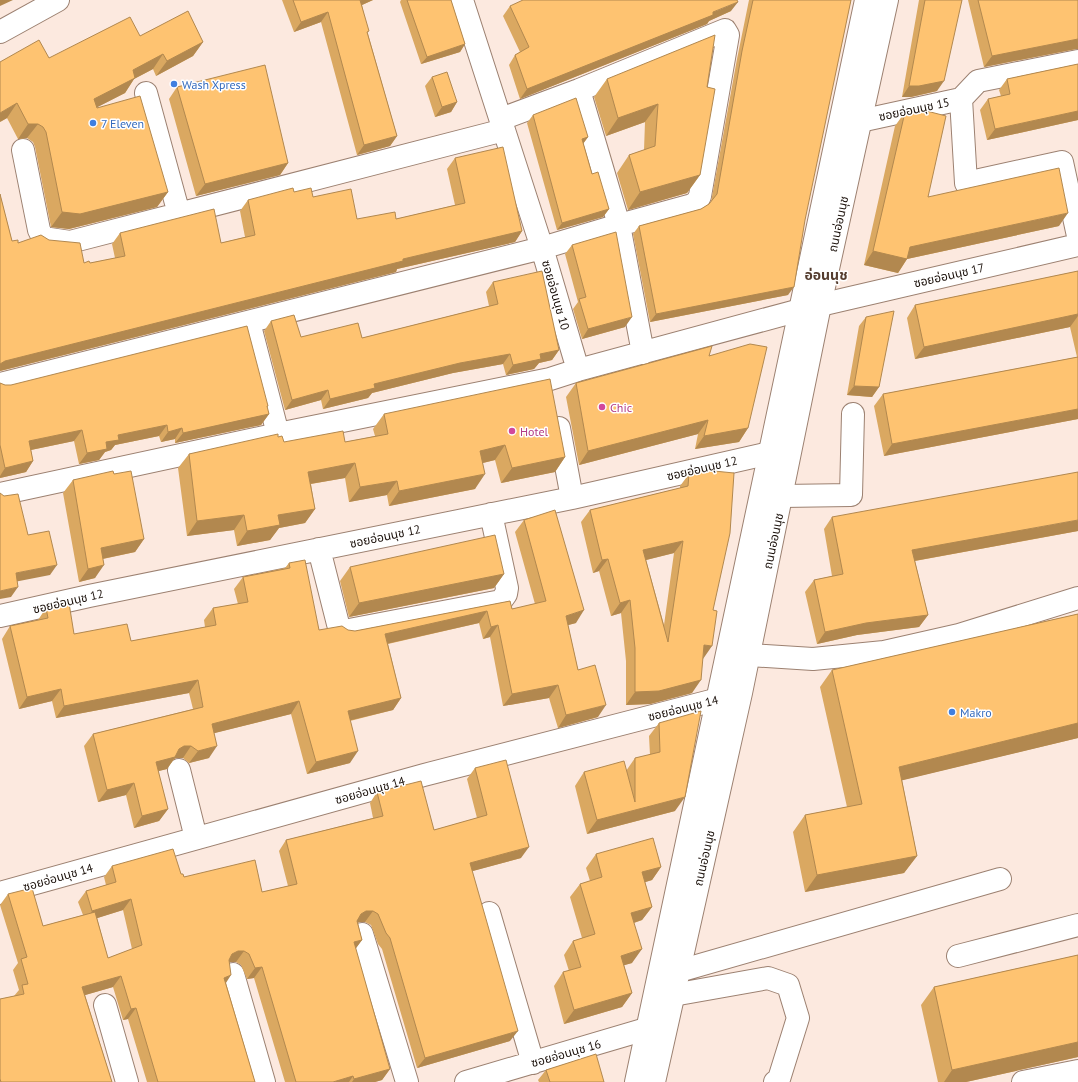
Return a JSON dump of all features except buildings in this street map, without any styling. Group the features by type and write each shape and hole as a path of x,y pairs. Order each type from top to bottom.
{"street":[{"path":"0,32 58,0"},
{"name":"ซอยอ่อนนุช 10","path":"462,0 542,248 578,370"},
{"name":"ถนนอ่อนนุช","path":"664,996 679,971 741,694 792,449 810,308 866,0"},
{"name":"ถนนอ่อนนุช","path":"636,1082 657,1026 664,996 717,700 770,453 860,121 887,0"},
{"path":"0,384 542,248 619,224 692,205 697,202 701,188 728,35 725,30 579,90 502,124 179,214 70,242 43,238 39,230 23,150"},
{"name":"ซอยอ่อนนุช 15","path":"860,121 961,99 978,81 1078,61"},
{"path":"579,90 619,224 643,353"},
{"path":"146,93 179,214"},
{"path":"961,99 966,183 1062,162 1078,236"},
{"name":"ซอยอ่อนนุช 17","path":"810,308 1078,245"},
{"path":"0,494 278,434 550,379 578,370 810,308"},
{"path":"249,322 278,434"},
{"path":"550,379 572,498"},
{"path":"782,496 851,495 853,414"},
{"name":"ซอยอ่อนนุช 12","path":"0,616 88,596 572,498 792,449"},
{"path":"318,549 338,624 344,631 501,601 506,594 507,588 491,514"},
{"path":"748,655 813,659 884,652 959,635 1078,598"},
{"name":"ซอยอ่อนนุช 14","path":"0,893 424,774 741,694"},
{"path":"179,770 196,838"},
{"path":"679,971 1000,879"},
{"path":"489,913 533,1062"},
{"path":"958,956 1078,925"},
{"path":"362,934 407,1082"},
{"path":"233,974 264,1082"},
{"path":"664,996 768,978 788,985 798,1018 779,1079 775,1082"},
{"path":"105,1005 127,1082"},
{"name":"ถนนอ่อนนุช","path":"654,1082 657,1026"},
{"name":"ซอยอ่อนนุช 16","path":"466,1082 657,1026"},
{"path":"1023,1082 1078,1071"}],"place":[{"name":"Wash Xpress","path":"174,84"},
{"name":"7 Eleven","path":"93,123"},
{"name":"Chic","path":"602,407"},
{"name":"Hotel","path":"512,431"},
{"name":"Makro","path":"952,712"}],"district":[{"name":"อ่อนนุช","path":"826,275"}]}
